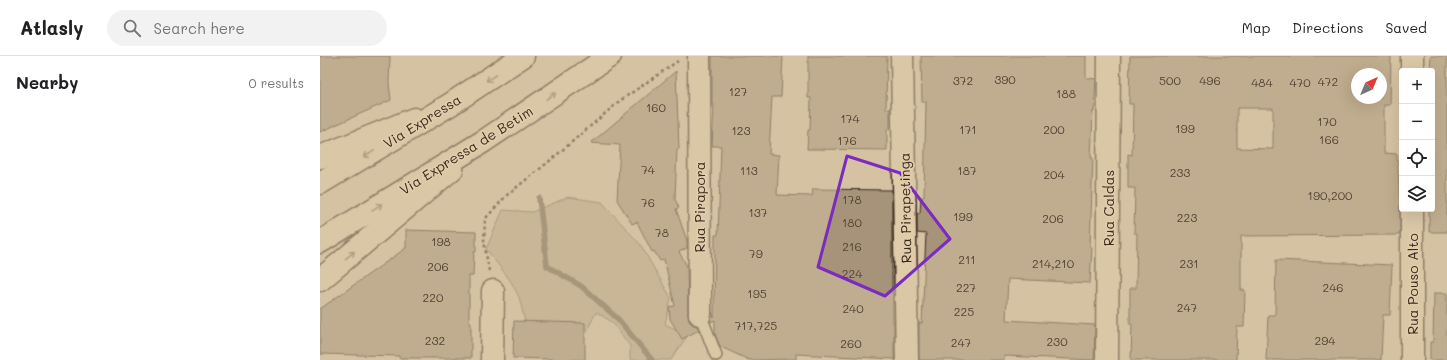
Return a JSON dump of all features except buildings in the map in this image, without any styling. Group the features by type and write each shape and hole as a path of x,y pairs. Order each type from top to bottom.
{"main road":[{"name":"Via Expressa","path":"320,183 451,104 523,56"},
{"name":"Via Expressa de Betim","path":"320,242 484,141 610,56"},
{"name":"Rua Pirapetinga","path":"902,56 907,360"},
{"name":"Rua Caldas","path":"1107,360 1109,56"},
{"path":"1412,56 1412,68"},
{"name":"Rua Pirapora","path":"689,58 700,314"},
{"path":"320,157 451,104"},
{"path":"320,280 484,141"},
{"name":"Rua Pouso Alto","path":"1412,212 1412,360"},
{"path":"492,291 492,360"}],"lane":[{"name":"Rua Pirapora","path":"700,314 716,355"}],"path":[{"path":"492,291 484,242 485,219 507,195 621,100 689,58"}],"highlighted area":[{"path":"847,156 900,173 950,239 885,296 818,267"}],"shaded area":[{"path":"568,197 602,202 640,244 671,298 665,324 688,335 671,360 630,360 630,346 612,322 596,312 580,346 527,330 519,297 510,280 486,249 503,210 532,212"}],"waterway":[{"path":"539,198 547,266 581,286 618,319 652,360"}]}
